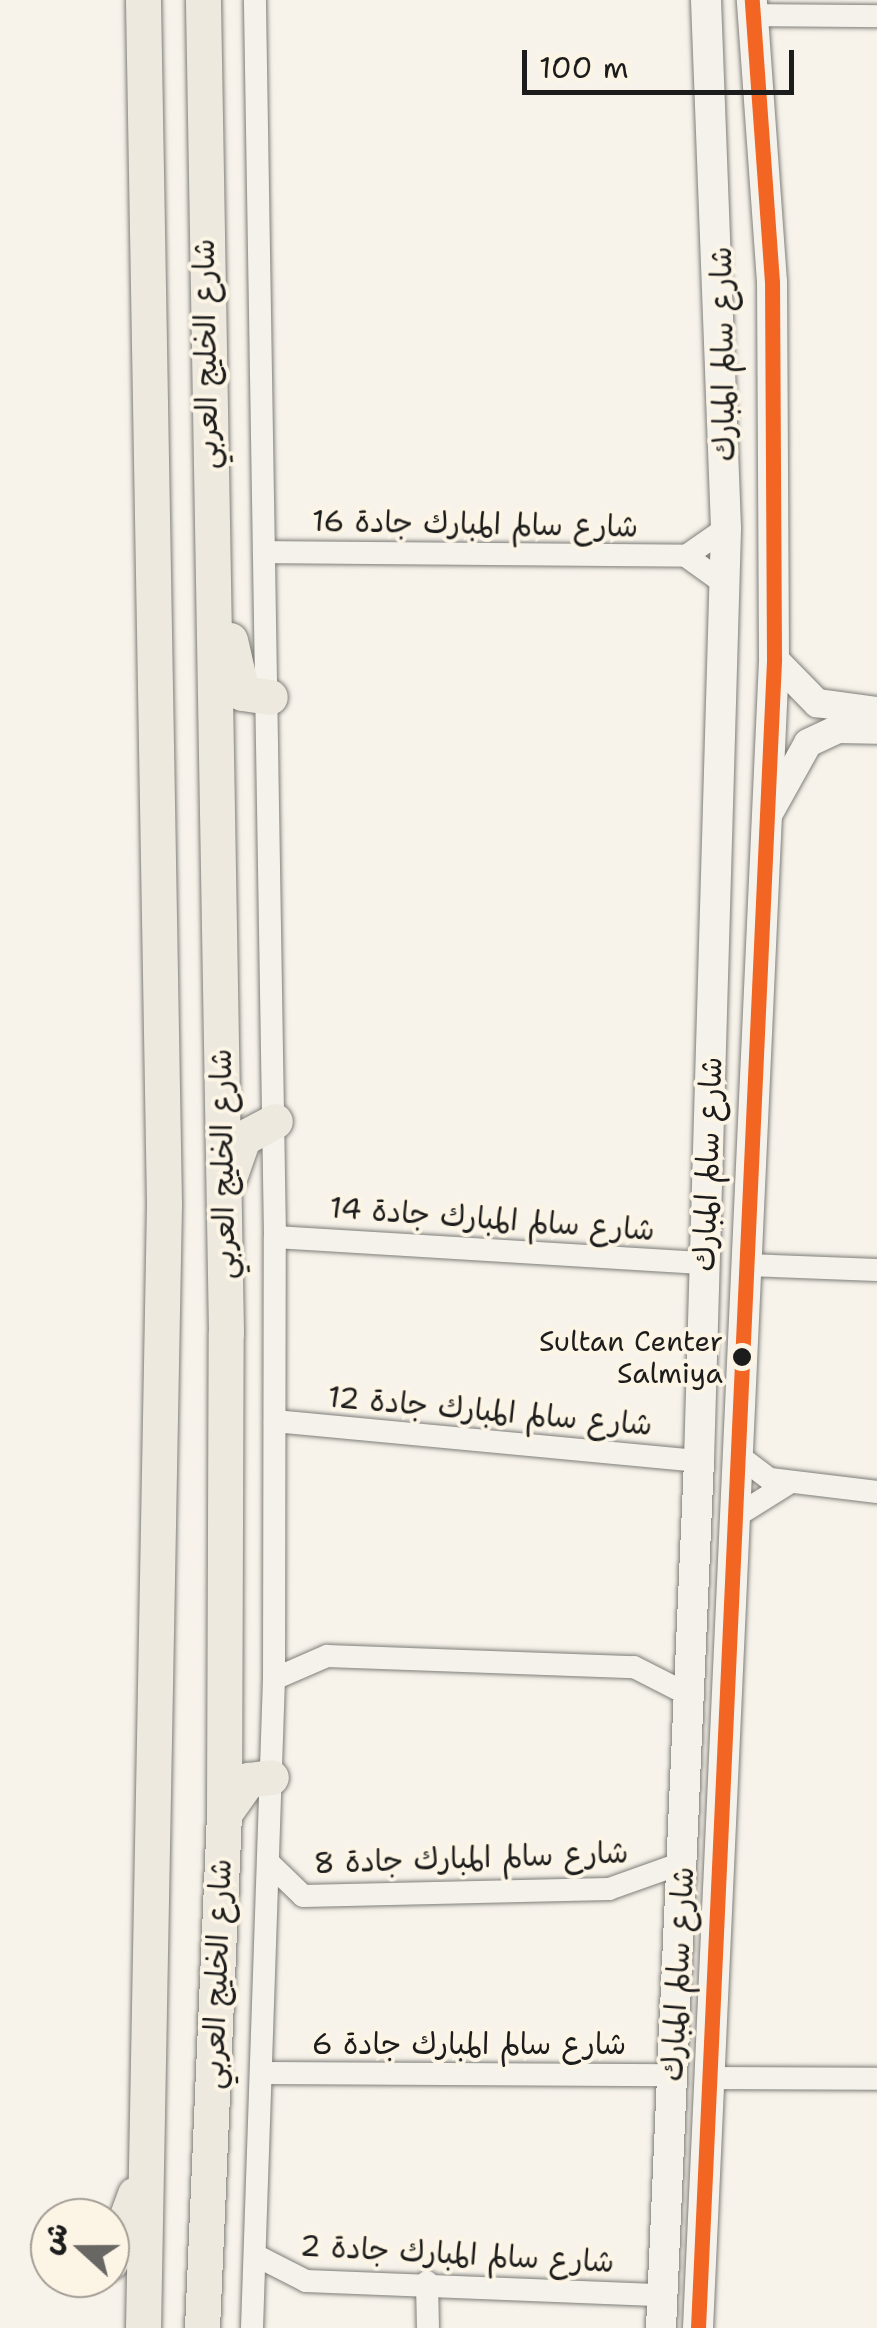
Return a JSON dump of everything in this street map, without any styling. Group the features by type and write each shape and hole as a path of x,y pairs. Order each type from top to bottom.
{"main road":[{"name":"شارع الخليج العربي","path":"143,2328 152,2120 164,1204 144,0"},
{"path":"146,163 160,0"},
{"name":"شارع الخليج العربي","path":"202,2328 224,1814 224,1198 203,0"},
{"name":"شارع سالم المبارك","path":"661,2328 685,1862 688,1694 700,1461 725,584 722,252 706,0"},
{"name":"شارع سالم المبارك","path":"698,2328 774,658 772,282 752,8"},
{"path":"722,252 749,284 772,282"},
{"path":"723,326 745,310 770,372"},
{"path":"210,534 242,693 270,698"},
{"path":"719,820 738,812 750,818 762,868"},
{"path":"224,1198 243,1138 276,1121"},
{"path":"224,1814 248,1780 271,1777"},
{"path":"125,2198 152,2120"},
{"path":"152,2120 167,2328"}],"street":[{"path":"252,2328 264,2072 274,1679 276,1121 256,0"},
{"path":"752,8 817,7 877,16"},
{"path":"725,584 686,556 726,528"},
{"name":"شارع سالم المبارك جادة 16","path":"264,552 686,556"},
{"path":"774,658 817,703 877,711"},
{"path":"817,703 806,724 824,735"},
{"path":"766,821 799,752 824,735 877,730"},
{"name":"شارع سالم المبارك جادة 14","path":"275,1237 705,1263"},
{"path":"746,1266 877,1270"},
{"name":"شارع سالم المبارك جادة 12","path":"275,1421 700,1461"},
{"path":"739,1456 789,1484 877,1492"},
{"path":"738,1515 789,1484"},
{"path":"274,1679 327,1656 634,1667 688,1694"},
{"name":"شارع سالم المبارك جادة 8","path":"269,1863 303,1896 609,1889 685,1862"},
{"name":"شارع سالم المبارك جادة 6","path":"264,2072 673,2075"},
{"path":"710,2078 877,2078"},
{"name":"شارع سالم المبارك جادة 2","path":"256,2256 306,2281 428,2282 662,2295"},
{"path":"428,2282 428,2328"}],"transit line":[{"path":"698,2328 774,659 772,282 752,0"}],"place":[{"name":"Sultan Center Salmiya","path":"742,1357"}]}
